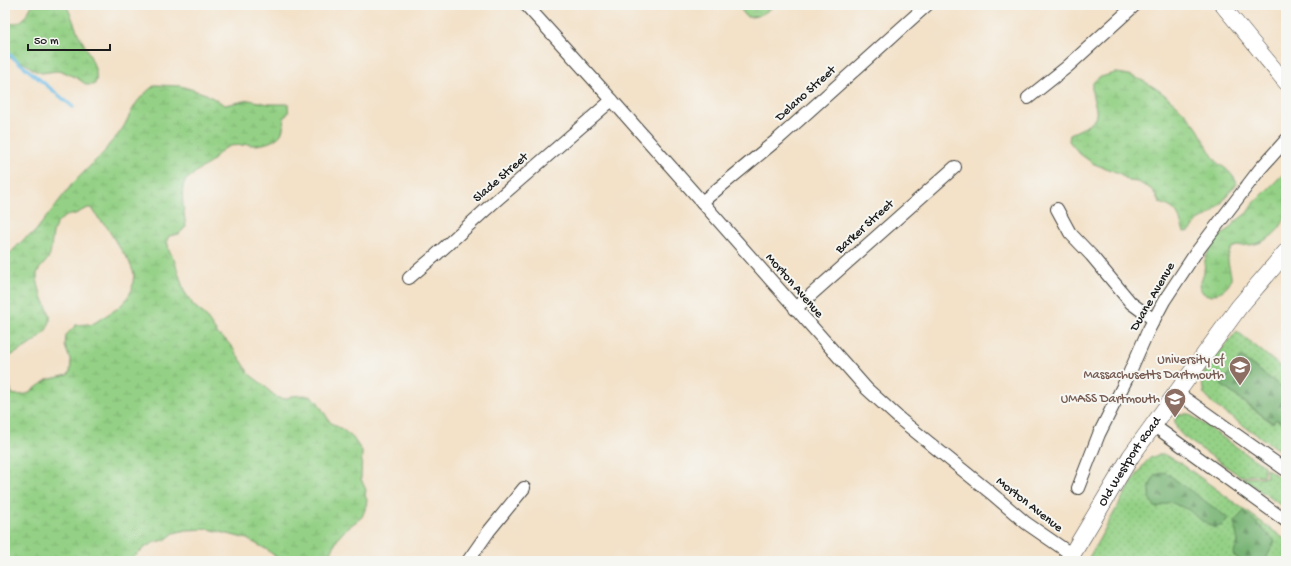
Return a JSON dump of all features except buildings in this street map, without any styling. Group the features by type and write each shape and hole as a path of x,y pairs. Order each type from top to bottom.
{"main road":[{"name":"Old Westport Road","path":"1070,558 1131,456 1176,392 1239,307 1286,252"}],"street":[{"name":"Morton Avenue","path":"526,5 612,100 867,389 901,420 1070,558"},
{"name":"Delano Street","path":"702,202 778,139 927,5"},
{"path":"1028,98 1067,67 1135,5"},
{"path":"1222,5 1286,83"},
{"name":"Slade Street","path":"409,278 612,100"},
{"name":"Duane Avenue","path":"1078,488 1099,434 1154,320 1179,276 1260,169 1286,140"},
{"name":"Barker Street","path":"795,309 954,167"},
{"path":"1057,209 1070,233 1091,255 1131,303 1154,320"},
{"path":"1176,392 1286,470"},
{"path":"1153,426 1286,521"},
{"path":"468,561 489,531 524,488"}],"green space":[{"path":"32,5 66,5 78,33 92,59 96,74 94,85 87,85 64,72 56,71 42,73 34,70 26,64 5,56 5,24 15,23 22,20"},
{"path":"737,5 776,5 763,14 747,17"},
{"path":"1115,73 1138,79 1150,85 1173,102 1192,122 1215,159 1230,173 1237,183 1217,208 1208,216 1197,222 1189,231 1184,232 1177,213 1166,205 1160,203 1153,191 1148,187 1137,182 1129,181 1119,173 1094,164 1080,154 1069,141 1070,134 1090,124 1095,117 1096,112 1092,94 1093,83 1099,78"},
{"path":"155,85 181,86 206,94 225,105 249,100 269,104 288,104 288,112 284,119 282,132 274,140 265,144 246,144 225,148 210,163 187,179 184,183 182,195 186,227 179,234 169,236 167,240 169,250 175,262 184,291 194,306 204,314 217,333 232,347 249,374 278,398 285,399 292,396 304,395 312,397 317,401 330,422 353,438 362,451 361,479 366,490 366,507 362,517 346,529 338,538 329,561 281,561 266,549 247,539 209,529 186,530 174,533 165,540 155,542 144,548 130,561 5,561 5,369 12,394 17,395 27,394 47,380 68,375 70,372 71,362 65,346 66,335 76,325 91,325 118,308 125,301 132,290 134,274 129,261 107,227 99,219 92,208 88,208 64,217 56,226 54,231 49,257 37,274 40,290 50,315 50,323 41,336 34,342 5,359 5,258 24,239 34,233 73,183 105,151 118,135 137,102"},
{"path":"1286,171 1286,212 1281,226 1272,236 1261,242 1232,248 1228,256 1231,280 1228,285 1211,296 1203,293 1199,286 1204,273 1205,260 1211,244 1247,213 1253,204"},
{"path":"1286,291 1286,325 1283,316 1282,299"},
{"path":"1237,331 1286,371 1286,390 1241,357 1221,385 1272,423 1276,419 1286,425 1286,455 1214,405 1204,394 1201,379 1209,365"},
{"path":"1241,357 1286,390 1286,425 1276,419 1273,423 1221,385"},
{"path":"1179,414 1189,414 1264,466 1264,475 1240,476 1184,437 1175,424 1175,418"},
{"path":"1158,455 1165,455 1179,462 1286,540 1286,561 1087,561 1124,495 1144,464 1150,458"},
{"path":"1266,468 1286,482 1286,509 1242,478 1267,477"},
{"path":"1165,472 1228,518 1223,525 1214,528 1195,516 1189,510 1170,502 1156,508 1149,498 1150,485 1155,475"},
{"path":"1244,511 1275,541 1265,561 1240,561 1233,555 1238,542 1234,522"}],"waterway":[{"path":"5,51 73,107"}],"place":[{"name":"University of Massachusetts Dartmouth","path":"1240,386"},
{"name":"UMASS Dartmouth","path":"1175,418"}]}
